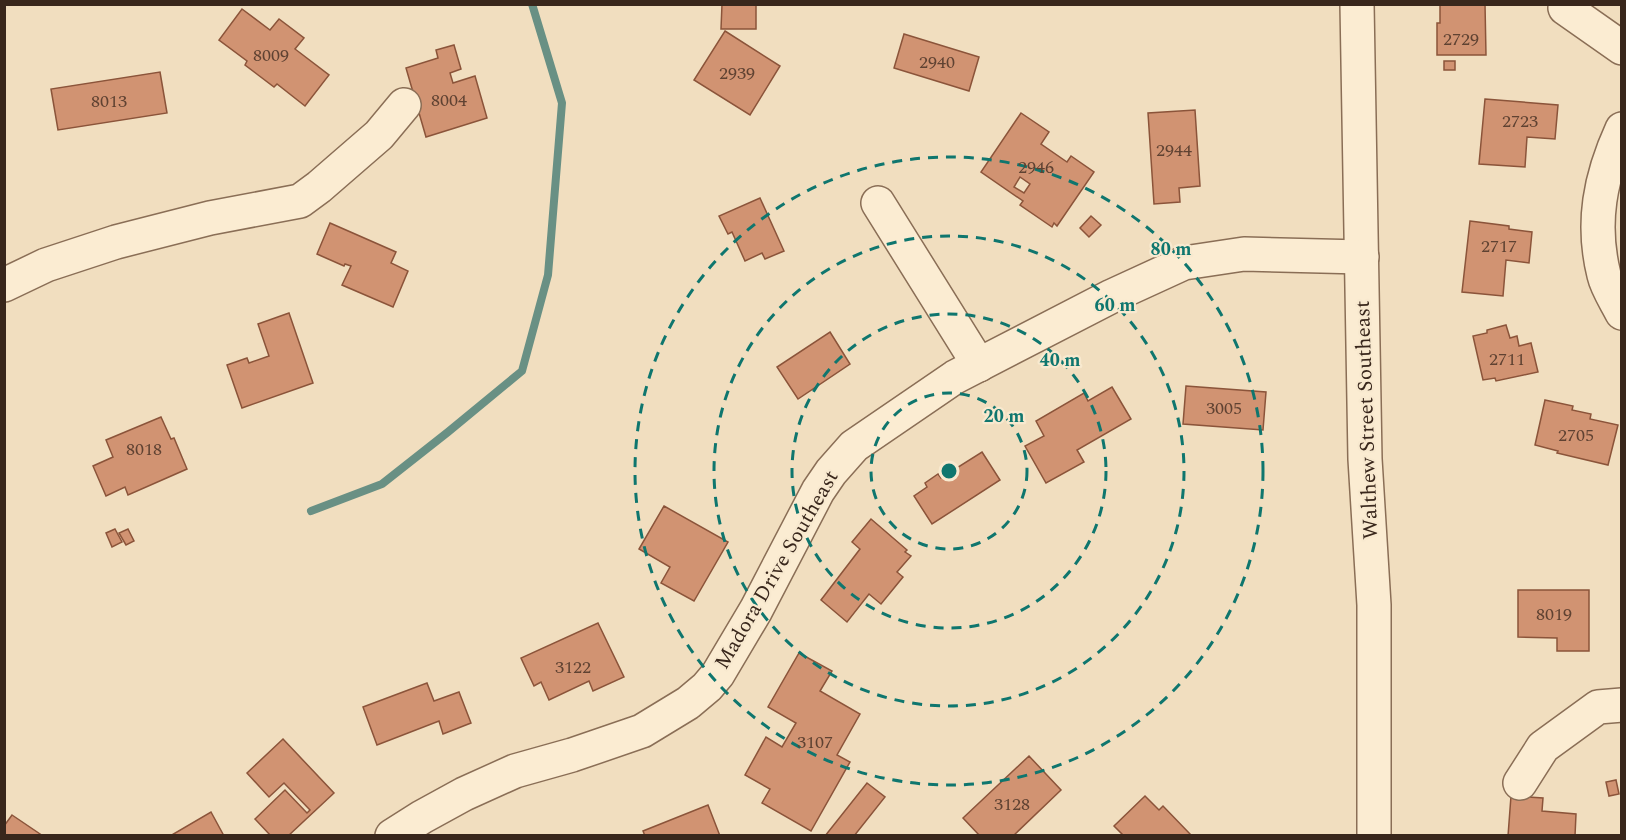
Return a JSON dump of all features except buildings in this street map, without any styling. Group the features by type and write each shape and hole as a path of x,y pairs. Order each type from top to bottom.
{"street":[{"name":"Walthew Street Southeast","path":"1357,4 1365,459 1374,605 1374,836"},
{"path":"1565,8 1622,48"},
{"path":"4,285 46,266 116,242 210,218 300,201 379,135 405,105"},
{"path":"1622,129 1603,182 1596,225 1604,276 1622,313"},
{"path":"878,202 979,365"},
{"name":"Madora Drive Southeast","path":"392,836 464,794 515,771 572,756 642,731 688,703 718,674 756,610 818,491 831,472 854,446 956,377 1112,296 1184,264 1244,254 1362,257"},
{"path":"1520,783 1543,747 1598,708 1622,705"}],"waterway":[{"path":"311,511 382,484 522,371 548,275 562,103 532,4"}]}
